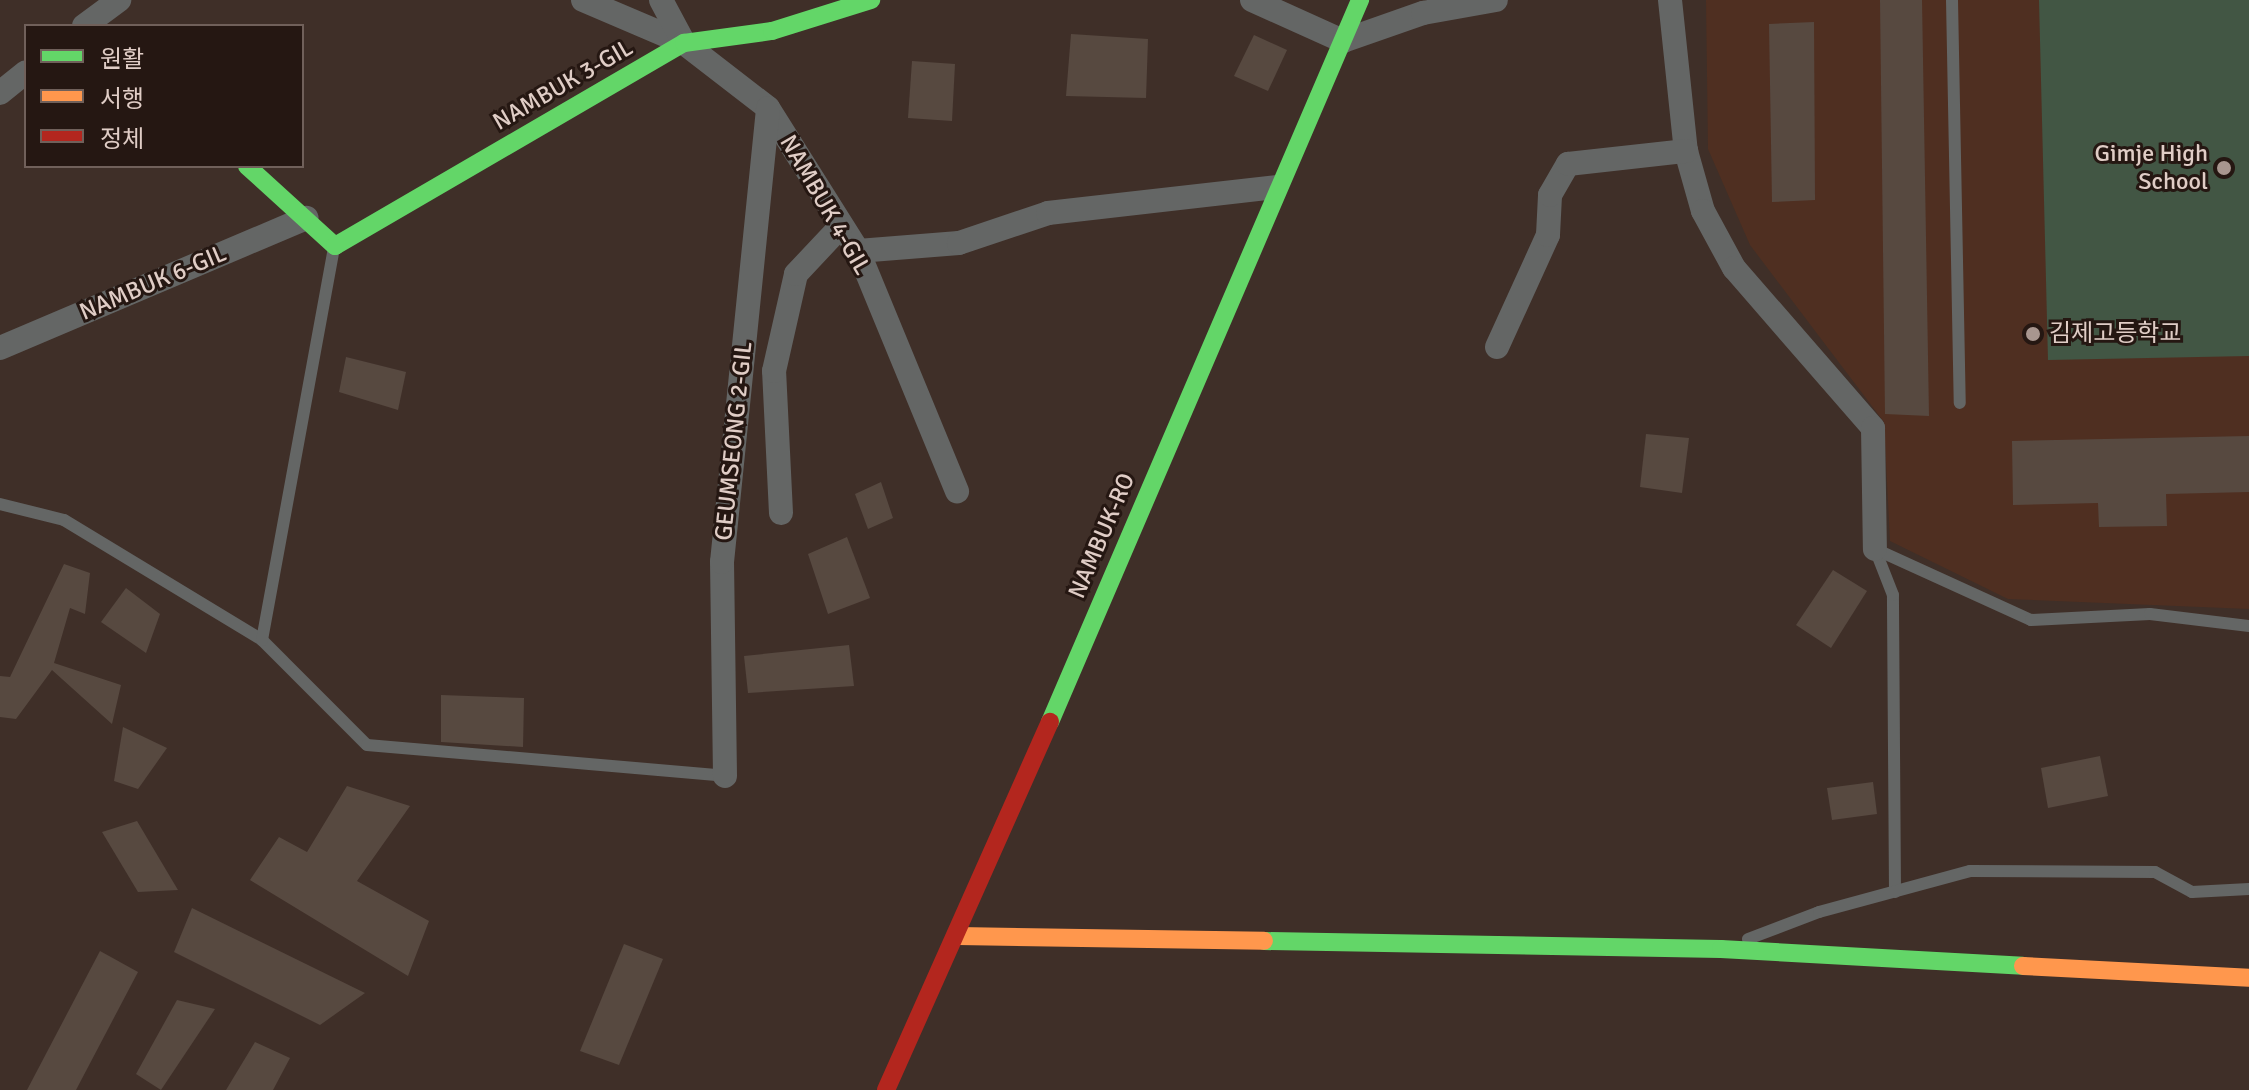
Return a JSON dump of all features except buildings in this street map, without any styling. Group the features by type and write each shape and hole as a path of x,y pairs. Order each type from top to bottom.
{"street":[{"path":"583,0 684,43"},
{"name":"NAMBUK 4-GIL","path":"661,0 684,43 768,108 858,251 957,491"},
{"name":"NAMBUK 3-GIL","path":"335,246 684,43 772,31 871,0"},
{"path":"1252,0 1343,41 1423,13 1496,0"},
{"name":"NAMBUK-RO","path":"886,1090 958,936 1276,187 1360,0"},
{"path":"1670,0 1686,151 1703,211 1734,268 1873,428 1875,549"},
{"path":"88,24 115,12"},
{"path":"0,93 24,74"},
{"name":"GEUMSEONG 2-GIL","path":"725,776 722,562 768,108"},
{"path":"1497,347 1548,235 1550,195 1568,164 1686,151"},
{"path":"249,168 335,246"},
{"path":"858,251 959,243 1048,213 1276,187"},
{"name":"NAMBUK 6-GIL","path":"0,348 307,218"},
{"path":"781,513 774,371 796,274 841,226"},
{"path":"958,936 1721,949 2249,978"}],"lane":[{"path":"1952,0 1960,403"},
{"path":"262,640 335,246"},
{"path":"0,504 64,520 262,640 367,745 725,776"},
{"path":"1875,549 2031,620 2150,614 2249,626"},
{"path":"1875,549 1893,595 1895,892"},
{"path":"1721,949 1819,912 1970,871 2155,872 2192,892 2249,889"}],"shaded area":[{"name":"김제고등학교","path":"1706,0 2249,0 2249,609 2008,599 1890,541 1884,422 1750,245 1708,149"}],"green space":[{"path":"2039,0 2249,0 2249,356 2048,360"}],"traffic: fast":[{"path":"249,168 335,246 684,43 772,31 871,0"},
{"path":"1050,722 1360,0"},
{"path":"1264,941 1721,949 2023,966"}],"traffic: slow":[{"path":"958,936 1264,941"},
{"path":"2023,966 2249,978"}],"traffic: jam":[{"path":"886,1090 1050,722"}],"place":[{"name":"Gimje High School","path":"2224,168"},
{"name":"김제고등학교","path":"2033,334"}]}
